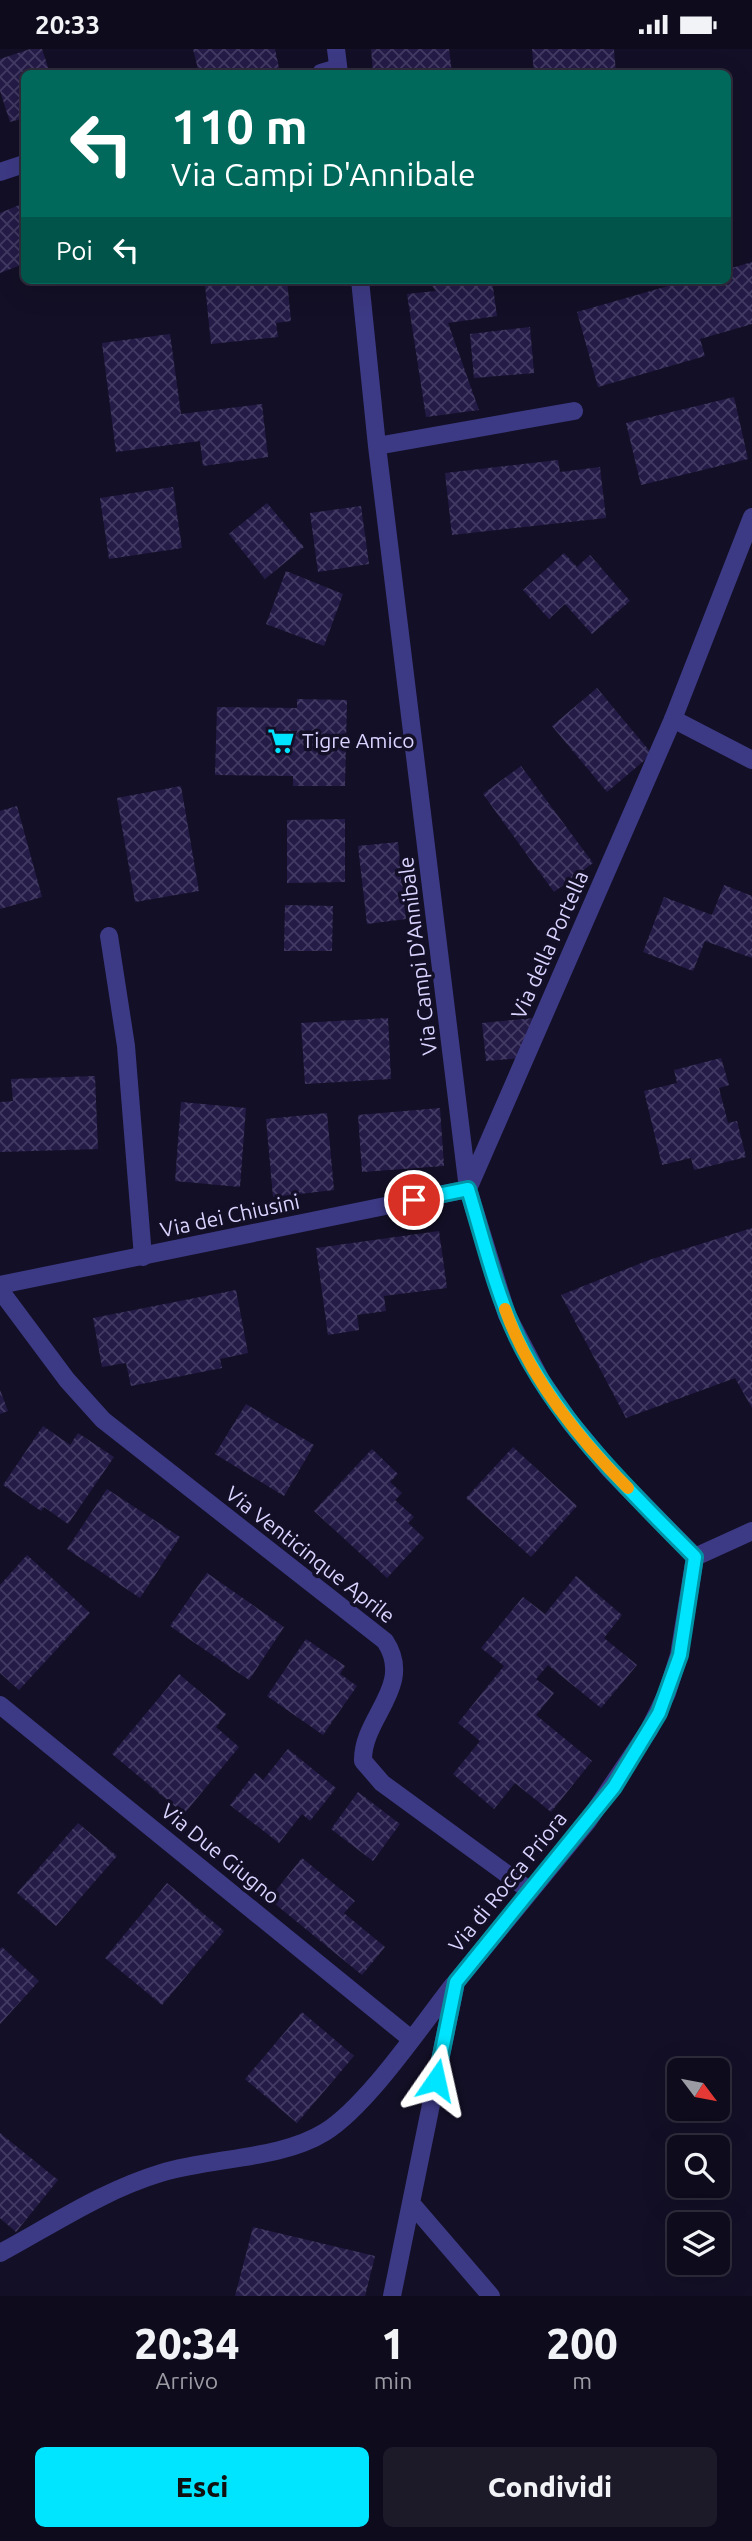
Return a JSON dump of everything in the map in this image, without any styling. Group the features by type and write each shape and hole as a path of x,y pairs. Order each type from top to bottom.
{"street":[{"path":"333,70 336,49"},
{"path":"0,172 21,165"},
{"name":"Via Campi D'Annibale","path":"360,284 377,446 468,1189 507,1315 541,1380 570,1422 610,1470 695,1557"},
{"path":"377,446 573,411"},
{"name":"Via della Portella","path":"468,1189 673,719 752,517"},
{"path":"673,719 752,760"},
{"path":"109,936 126,1046 143,1257"},
{"name":"Via dei Chiusini","path":"0,1285 468,1189"},
{"name":"Via Venticinque Aprile","path":"0,1290 67,1380 109,1425 385,1641 396,1660 395,1674 365,1745 363,1761 382,1783 530,1891"},
{"path":"695,1557 752,1531"},
{"name":"Via di Rocca Priora","path":"392,2296 456,1982 614,1787 659,1713 680,1655 695,1557"},
{"name":"Via Due Giugno","path":"0,1705 411,2039"},
{"path":"0,2253 139,2180 194,2164 279,2150 322,2134 362,2099 456,1982"},
{"path":"411,2203 491,2296"}],"building":[{"path":"30,49 42,49 49,70 21,70 21,119 10,122 0,91 0,59"},
{"path":"193,49 275,49 279,68 270,70 198,70"},
{"path":"371,49 449,49 452,70 373,70"},
{"path":"532,49 614,49 616,70 534,70"},
{"path":"21,204 21,265 0,273 0,213"},
{"path":"752,262 752,324 700,339 705,356 598,387 577,312 675,284 731,284 731,268"},
{"path":"287,284 291,321 276,323 278,337 211,344 205,285"},
{"path":"431,284 493,284 497,316 448,323 479,410 426,417 407,294 436,291"},
{"path":"530,327 534,373 474,378 470,334"},
{"path":"170,334 181,414 262,404 268,457 203,466 200,441 116,452 102,343"},
{"path":"734,397 748,459 641,485 626,423"},
{"path":"558,460 560,472 600,467 606,518 452,535 445,473"},
{"path":"173,487 182,548 109,559 100,498"},
{"path":"267,503 304,547 265,579 229,534"},
{"path":"361,506 369,564 318,572 310,513"},
{"path":"564,553 577,567 590,555 630,601 592,634 565,604 549,619 523,590"},
{"path":"286,571 343,594 324,646 266,624"},
{"path":"597,688 652,754 607,792 552,726"},
{"name":"Tigre Amico","path":"297,699 347,700 345,786 293,786 293,776 215,775 217,707 297,708"},
{"path":"521,766 593,863 554,892 483,794"},
{"path":"181,786 199,891 135,902 117,798"},
{"path":"17,806 42,897 0,909 0,811"},
{"path":"345,819 345,882 287,883 287,820"},
{"path":"398,842 406,919 367,924 358,846"},
{"path":"724,885 752,896 752,958 705,941 693,971 643,952 664,897 712,915"},
{"path":"285,905 333,906 332,951 284,951"},
{"path":"388,1018 391,1079 305,1084 301,1023"},
{"path":"533,1018 522,1058 486,1061 482,1023"},
{"path":"721,1058 729,1085 719,1088 728,1123 737,1121 746,1157 694,1170 691,1158 662,1165 644,1091 677,1083 674,1070"},
{"path":"95,1076 98,1149 0,1152 0,1102 13,1101 11,1079"},
{"path":"181,1102 246,1108 240,1187 175,1181"},
{"path":"440,1108 444,1166 362,1172 358,1115"},
{"path":"327,1113 334,1190 273,1197 266,1119"},
{"path":"752,1228 752,1408 735,1378 626,1418 561,1295 649,1260"},
{"path":"439,1231 447,1288 384,1296 386,1311 357,1315 359,1330 328,1335 316,1248"},
{"path":"236,1290 248,1353 220,1359 222,1368 131,1386 126,1363 102,1367 93,1318"},
{"path":"0,1390 8,1411 0,1414"},
{"path":"246,1404 314,1445 284,1496 215,1454"},
{"path":"43,1426 70,1445 78,1433 114,1457 68,1524 44,1507 41,1511 3,1485"},
{"path":"513,1447 577,1506 531,1557 466,1498"},
{"path":"372,1449 398,1474 390,1482 402,1493 395,1500 414,1517 408,1523 424,1538 387,1578 314,1511"},
{"path":"107,1489 180,1537 140,1598 67,1549"},
{"path":"27,1555 90,1613 19,1690 0,1673 0,1585"},
{"path":"207,1573 284,1627 249,1680 170,1626"},
{"path":"576,1576 622,1615 604,1638 637,1665 601,1708 548,1665 536,1679 554,1693 536,1715 592,1761 551,1812 515,1783 494,1809 453,1774 480,1741 458,1723 504,1666 481,1648 523,1597 545,1614"},
{"path":"306,1639 345,1666 340,1674 357,1686 323,1735 267,1696"},
{"path":"179,1674 226,1714 216,1727 239,1747 184,1814 112,1754"},
{"path":"288,1749 336,1788 310,1821 302,1814 279,1843 230,1805 255,1773 263,1780"},
{"path":"358,1792 400,1824 373,1861 331,1829"},
{"path":"78,1823 117,1856 56,1926 17,1893"},
{"path":"302,1858 355,1901 344,1913 385,1947 362,1975 269,1899"},
{"path":"167,1883 224,1931 162,2005 105,1958"},
{"path":"2,1947 39,1981 0,2024 0,1949"},
{"path":"302,2012 354,2056 297,2123 245,2079"},
{"path":"0,2133 58,2180 16,2232 0,2218"},
{"path":"253,2227 375,2256 365,2296 235,2296"}],"slow traffic":[{"path":"505,1309 527,1356 556,1403 610,1470 628,1488"}],"place":[{"name":"Tigre Amico","path":"281,741"}],"route":[{"path":"414,1200 468,1189 507,1315 541,1380 570,1422 610,1470 695,1557 680,1655 659,1713 614,1787 456,1982 436,2080"}]}
